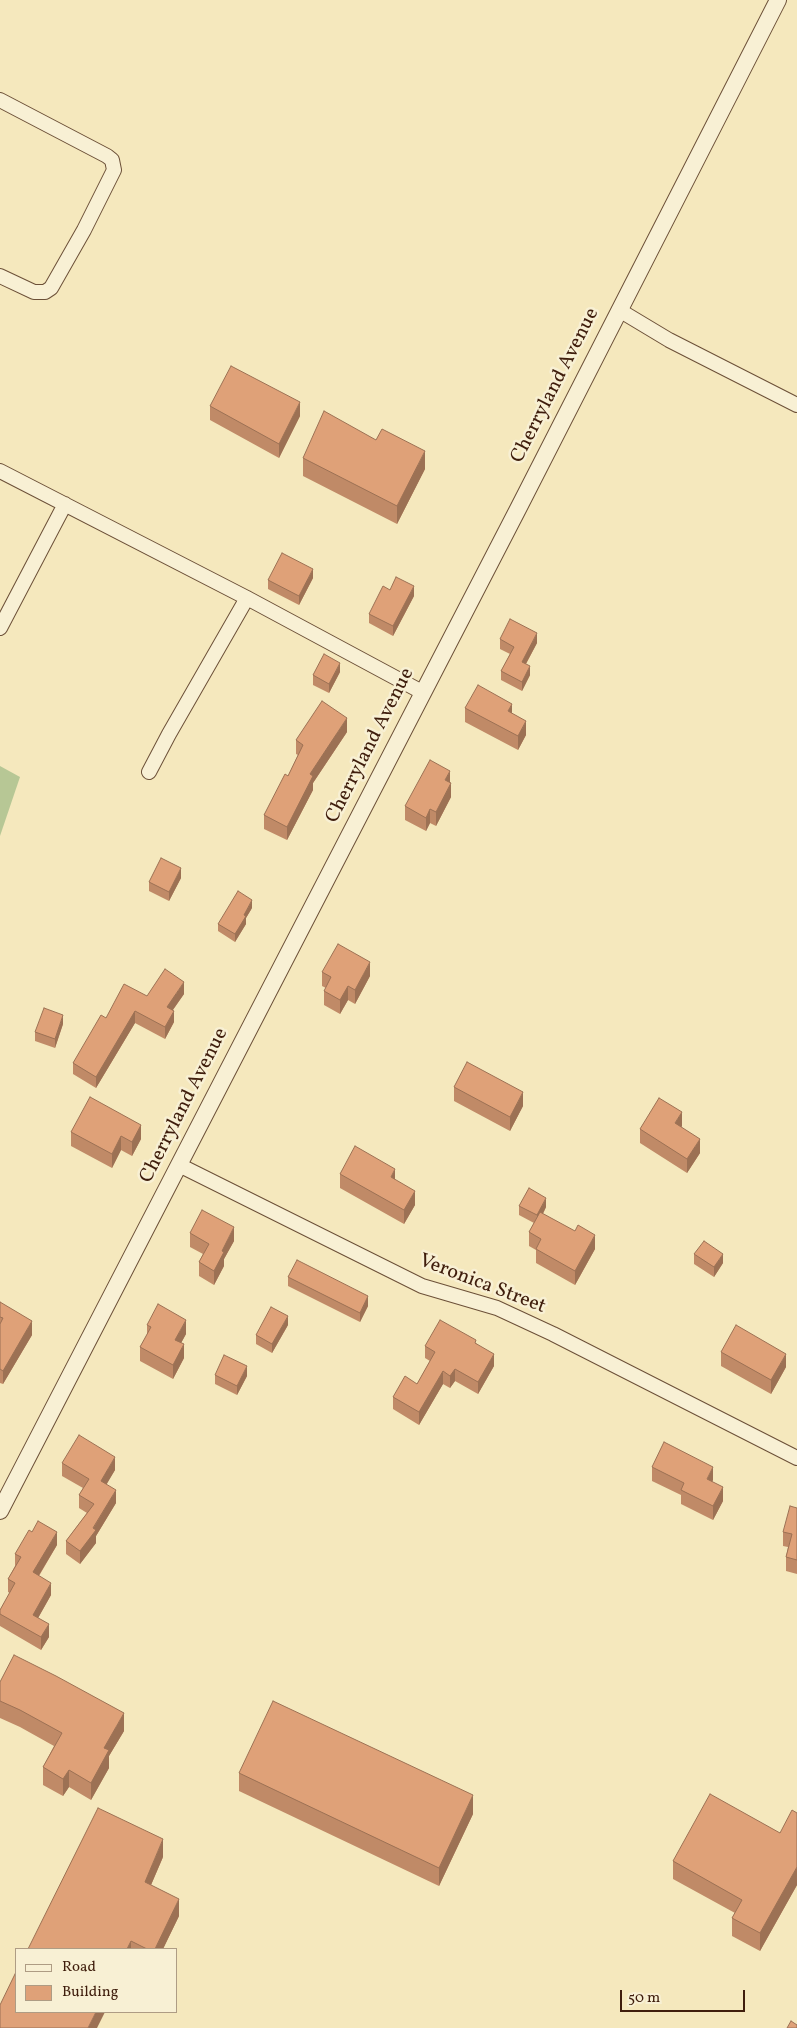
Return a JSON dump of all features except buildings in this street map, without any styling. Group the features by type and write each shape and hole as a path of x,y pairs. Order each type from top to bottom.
{"street":[{"name":"Cherryland Avenue","path":"0,1510 778,0"},
{"path":"0,100 107,156 112,160 114,170 84,230 51,288 45,292 34,292 0,276"},
{"path":"619,310 669,340 797,405"},
{"path":"0,471 247,598 422,692"},
{"path":"0,628 65,504"},
{"path":"150,772 247,598"},
{"name":"Veronica Street","path":"179,1165 422,1286 497,1308 529,1323 797,1458"}],"green space":[{"path":"0,766 20,777 0,836"}]}
